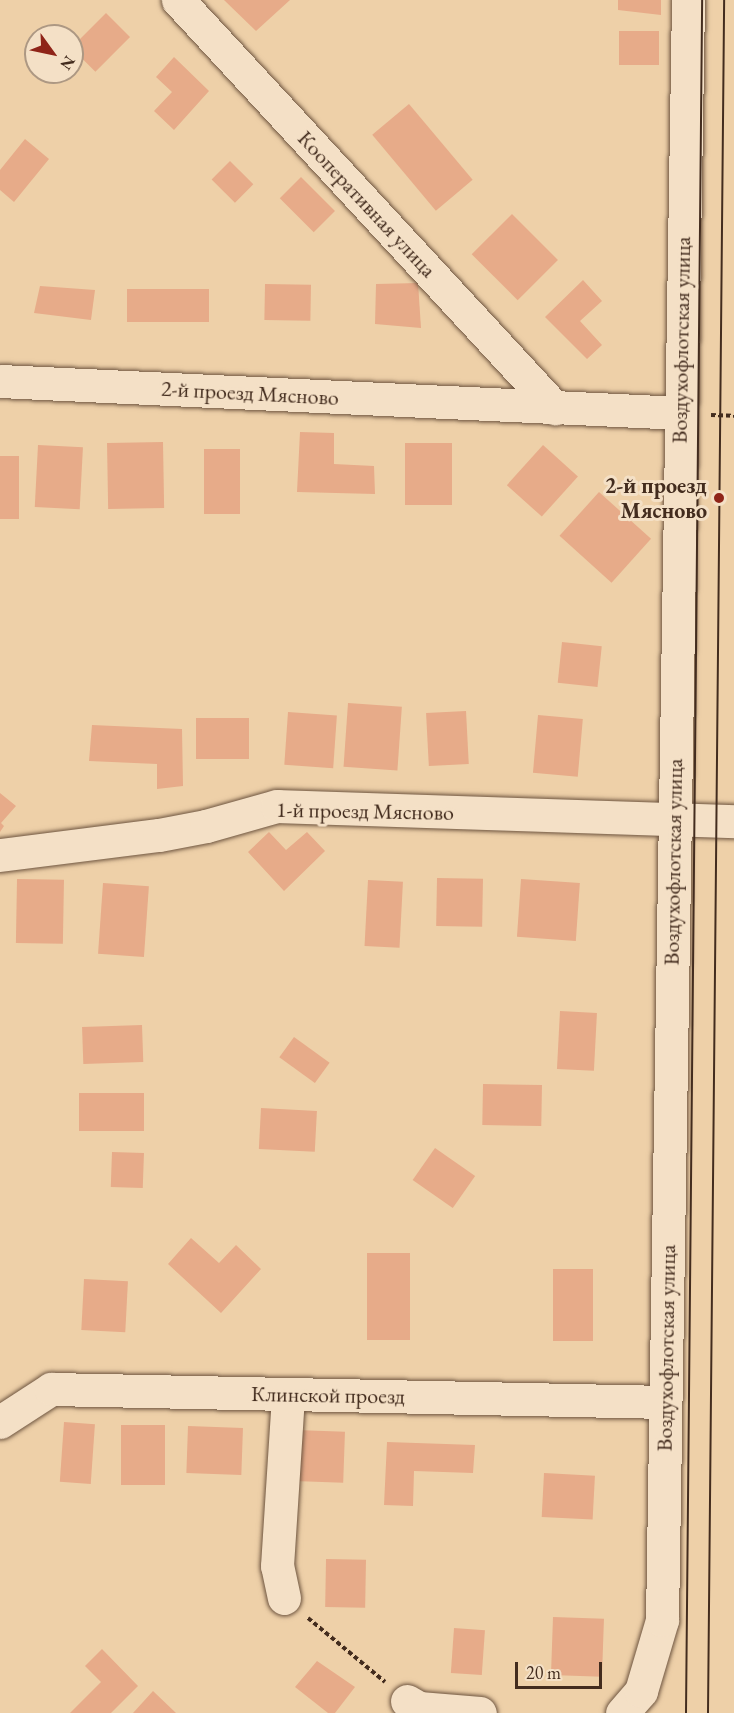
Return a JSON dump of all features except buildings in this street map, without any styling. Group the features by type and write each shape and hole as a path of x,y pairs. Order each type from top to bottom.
{"street":[{"name":"Кооперативная улица","path":"178,0 555,408"},
{"name":"Воздухофлотская улица","path":"622,1713 641,1691 662,1620 688,0"},
{"name":"2-й проезд Мясново","path":"0,381 680,413"},
{"name":"1-й проезд Мясново","path":"0,855 159,835 206,826 277,806 734,821"},
{"name":"Клинской проезд","path":"0,1422 51,1389 665,1402"},
{"path":"284,1598 277,1566 288,1394"},
{"path":"407,1701 419,1708 480,1713"}],"path":[{"path":"284,1598 407,1701"}],"tram line":[{"path":"686,1713 702,0"},
{"path":"708,1713 724,0"}],"place":[{"name":"2-й проезд Мясново","path":"719,498"}]}
